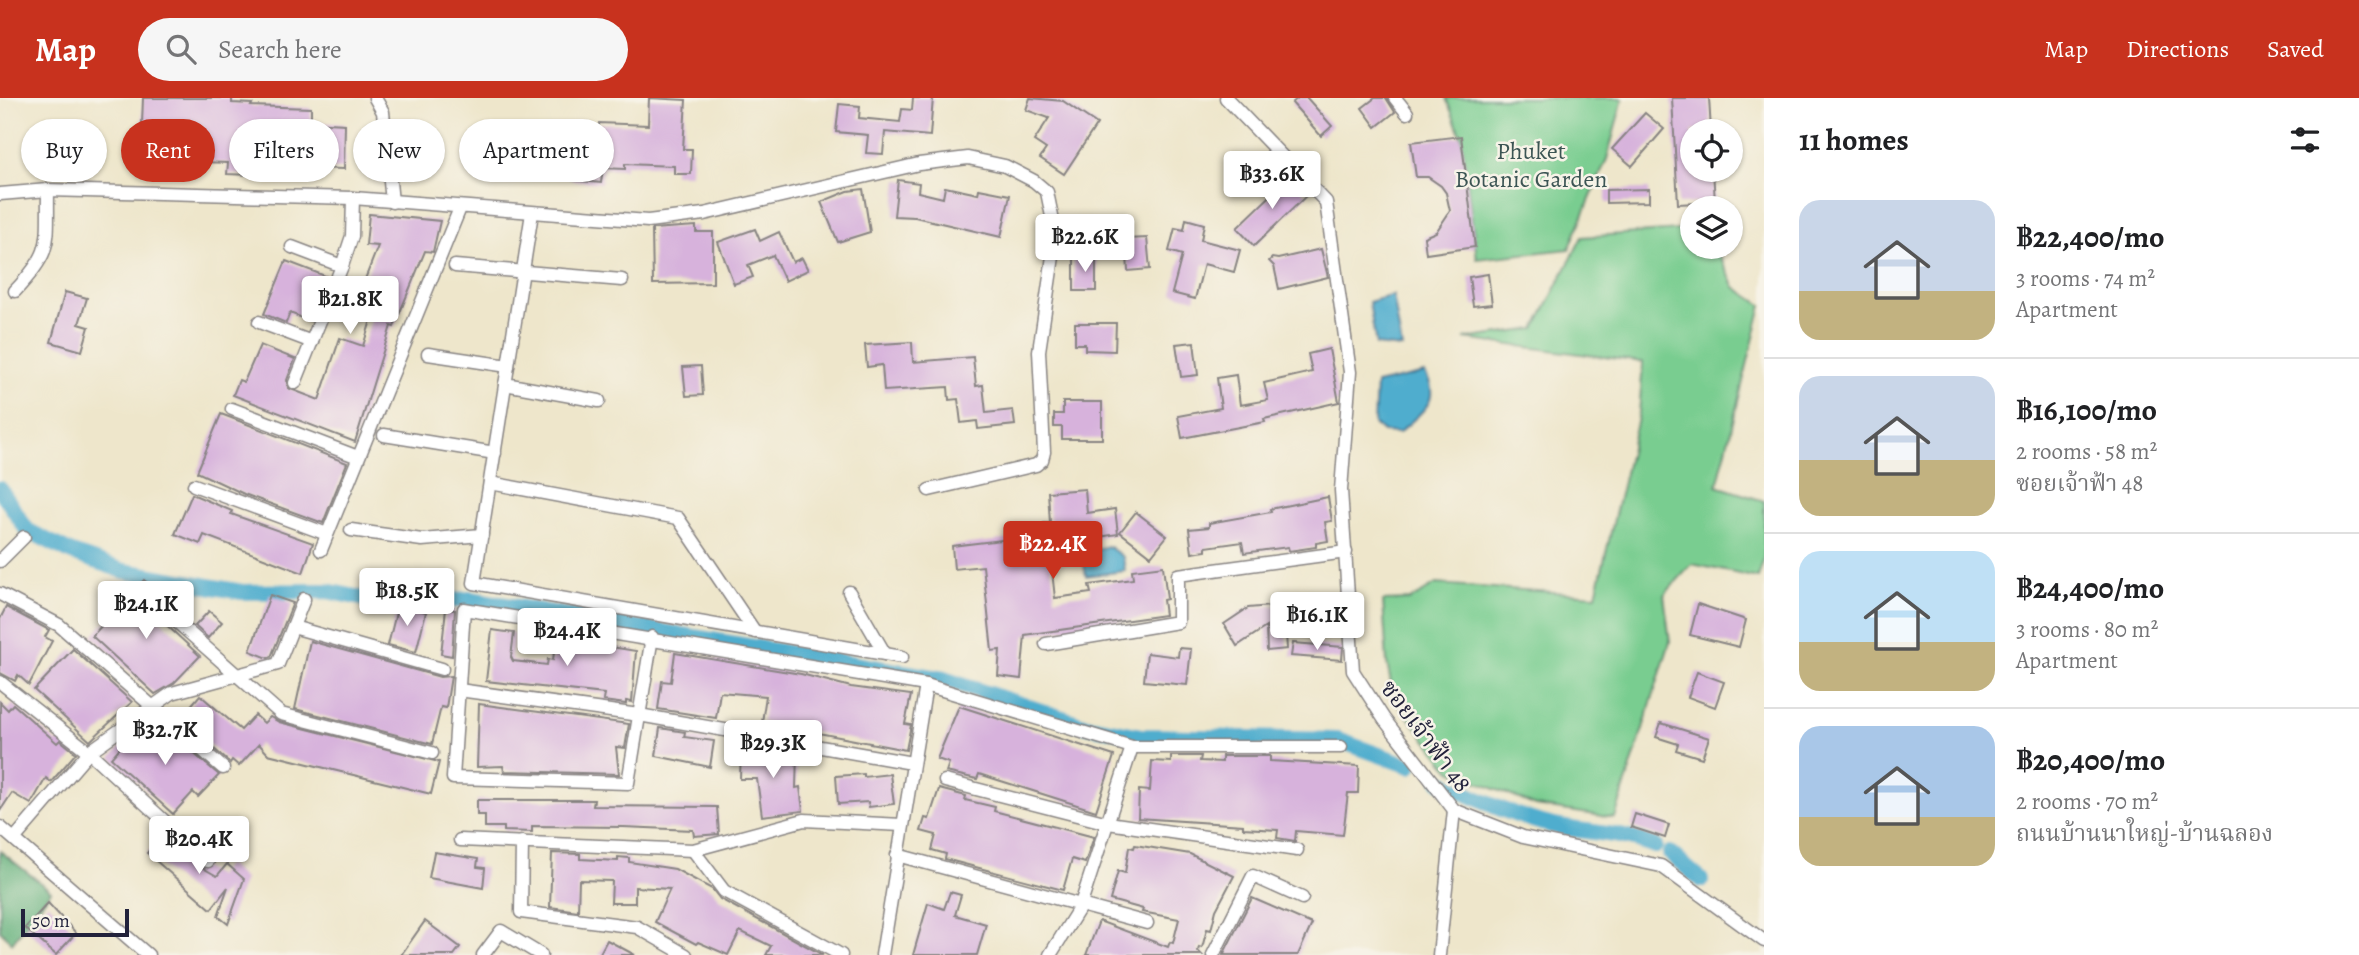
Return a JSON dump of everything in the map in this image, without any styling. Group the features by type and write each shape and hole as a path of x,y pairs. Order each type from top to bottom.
{"street":[{"path":"375,98 383,112 392,202"},
{"name":"ซอยเจ้าฟ้า 48","path":"1226,98 1326,202 1350,372 1341,490 1353,671 1384,719 1454,810 1523,837 1661,866 1764,941"},
{"path":"1395,98 1407,113"},
{"path":"0,194 48,190 353,198 648,220 704,214 919,164 968,158 1005,166 1034,181 1047,192 1056,236 1040,351 1044,428 1042,460 1036,465 929,490"},
{"path":"15,291 45,254 48,190"},
{"path":"295,383 352,236 353,198"},
{"path":"320,550 460,208"},
{"path":"531,213 474,583 902,657"},
{"path":"292,247 342,266"},
{"path":"455,266 622,279"},
{"path":"259,322 312,342"},
{"path":"428,354 508,366"},
{"path":"505,384 599,401"},
{"path":"232,409 358,457"},
{"path":"384,435 495,453"},
{"path":"490,482 678,518 755,632"},
{"path":"194,485 327,534"},
{"path":"351,530 422,540 482,536"},
{"path":"0,561 24,537"},
{"path":"1046,644 1178,622 1178,575 1346,552"},
{"path":"849,592 885,654"},
{"path":"0,594 59,625 223,768"},
{"path":"15,838 89,752 172,693 278,664 304,599"},
{"path":"652,637 628,783 453,778 464,608 652,637 926,685 1132,747 1342,747"},
{"path":"168,614 281,714 432,753"},
{"path":"293,627 442,669"},
{"path":"0,682 89,752 208,861"},
{"path":"882,955 926,685"},
{"path":"459,690 639,715 912,764"},
{"path":"1050,955 1080,907 1132,747"},
{"path":"945,781 1108,822 1297,850"},
{"path":"1439,955 1454,810"},
{"path":"460,840 692,850 804,820 902,825"},
{"path":"0,827 148,955"},
{"path":"522,842 521,912 636,927 686,955"},
{"path":"692,850 724,891 841,955"},
{"path":"897,855 1080,907 1147,923"},
{"path":"1213,955 1253,876 1302,898"},
{"path":"483,955 501,931 541,955"}],"green space":[{"name":"Phuket Botanic Garden","path":"1446,98 1623,98 1607,159 1569,249 1477,259 1461,136"},
{"path":"1680,230 1680,259 1721,259 1735,287 1762,305 1717,486 1764,501 1764,558 1758,578 1692,564 1664,595 1670,642 1615,818 1536,806 1451,771 1394,699 1387,663 1383,601 1410,600 1436,584 1596,595 1639,414 1643,362 1464,339 1535,329 1582,237"},
{"path":"0,851 51,891 12,943 0,930"}],"water":[{"path":"1393,295 1402,348 1376,345 1369,302"},
{"path":"1425,373 1431,392 1426,407 1399,433 1383,432 1374,424 1376,384"},
{"path":"1108,546 1123,557 1125,571 1086,576 1082,553"}],"building":[{"path":"143,98 232,98 232,103 252,104 251,106 311,108 311,119 229,119 229,174 228,163 215,163 215,119 142,119"},
{"path":"649,98 686,100 683,149 692,149 691,174 674,174 674,166 625,164 625,169 614,168 614,124 648,125"},
{"path":"913,98 933,98 930,136 885,132 883,154 866,153 868,135 836,132 839,104 860,106 859,118 900,122 902,109 912,110"},
{"path":"1030,98 1063,101 1097,124 1064,174 1040,158 1046,149 1034,141 1049,118 1026,110"},
{"path":"1298,98 1307,98 1332,126 1321,136 1292,103"},
{"path":"1375,98 1386,98 1395,112 1376,127 1362,108"},
{"path":"1672,98 1709,98 1710,119 1680,119 1680,182 1714,182 1715,196 1680,196 1678,204"},
{"path":"1645,113 1664,129 1632,166 1612,149"},
{"path":"339,124 345,124 344,169 339,169"},
{"name":"Phuket Botanic Garden","path":"1461,136 1475,247 1426,254 1424,237 1436,232 1450,211 1446,193 1441,186 1428,177 1416,177 1411,142"},
{"path":"1290,177 1307,195 1254,246 1237,228"},
{"path":"898,180 919,183 918,192 943,198 945,187 978,194 979,189 1010,195 1001,237 915,217 894,216"},
{"path":"863,189 870,232 838,242 821,202 848,191"},
{"path":"1649,189 1649,202 1606,203 1606,190"},
{"path":"369,214 440,221 433,252 425,251 394,327 391,326 355,442 233,395 239,380 244,382 260,345 295,359 287,380 288,388 319,400 340,338 363,346 372,317 353,310 378,246 366,245"},
{"path":"1186,219 1204,224 1201,240 1240,250 1234,272 1204,264 1195,299 1172,293 1182,255 1169,251 1175,228 1184,230"},
{"path":"696,226 696,232 713,232 713,283 653,284 652,229"},
{"path":"755,229 760,241 779,232 793,262 802,258 808,270 785,281 773,255 748,265 753,277 734,284 718,242"},
{"path":"1147,238 1150,269 1128,271 1126,239"},
{"path":"1321,249 1328,277 1279,289 1274,266 1269,261 1272,258"},
{"path":"1074,257 1096,257 1096,291 1074,291"},
{"path":"286,261 328,277 310,321 290,313 286,323 264,314"},
{"path":"1488,274 1492,304 1473,306 1469,277"},
{"path":"65,292 87,298 79,324 89,327 82,351 51,342"},
{"path":"1075,323 1116,323 1115,351 1085,350 1085,344 1075,344"},
{"path":"912,342 913,362 973,357 976,386 983,385 986,413 1013,410 1015,425 978,429 977,421 961,423 958,399 949,400 948,387 884,391 882,365 867,367 865,345"},
{"path":"1194,342 1198,375 1181,377 1176,344"},
{"path":"1329,349 1339,402 1264,419 1265,422 1182,438 1178,416 1221,408 1217,378 1236,375 1240,405 1268,400 1264,383 1312,372 1308,354"},
{"path":"701,366 703,395 686,396 683,367"},
{"path":"1063,402 1102,402 1102,439 1062,439 1062,427 1054,427 1054,414 1063,414"},
{"path":"221,414 347,463 323,523 244,494 197,472"},
{"path":"1085,489 1087,513 1115,509 1118,534 1049,545 1055,598 1091,593 1089,585 1133,579 1132,570 1163,566 1167,599 1163,600 1165,615 1025,635 1021,679 998,676 1000,650 992,651 983,566 954,569 952,546 1011,539 1010,531 1045,527 1044,523 1050,523 1048,492"},
{"path":"192,494 232,511 231,514 313,543 303,573 204,535 200,544 175,534"},
{"path":"1328,497 1332,521 1325,522 1328,541 1316,543 1316,547 1289,551 1288,547 1244,553 1242,542 1206,547 1206,551 1192,553 1189,529 1209,527 1209,523 1271,512 1270,509"},
{"path":"1136,512 1167,536 1151,556 1120,532"},
{"path":"144,580 162,596 149,609 200,656 174,683 155,694 92,636"},
{"path":"270,595 293,603 271,657 268,658 250,651"},
{"path":"1698,604 1746,620 1739,647 1690,635"},
{"path":"398,605 426,612 416,652 388,645"},
{"path":"1284,605 1287,649 1267,651 1266,627 1237,646 1224,624 1248,608"},
{"path":"6,607 49,630 45,637 52,641 29,685 18,675 15,681 0,673 0,619"},
{"path":"446,609 455,610 452,656 441,654"},
{"path":"209,611 222,622 208,638 195,626"},
{"path":"492,630 514,633 511,657 513,661 547,665 548,659 553,660 556,638 636,651 632,702 626,701 626,704 603,701 604,694 486,681"},
{"path":"310,641 440,677 451,676 446,708 441,707 432,744 295,709"},
{"path":"1293,643 1343,647 1342,660 1291,656"},
{"path":"1179,648 1191,649 1187,685 1144,681 1147,653 1178,657"},
{"path":"73,649 132,702 90,741 34,690"},
{"path":"675,653 801,674 851,687 911,695 905,724 911,725 906,750 762,722 766,696 720,692 716,718 658,709 662,681 671,682"},
{"path":"1697,672 1724,682 1715,707 1688,697"},
{"path":"200,695 241,730 255,715 264,723 270,717 279,722 439,762 431,794 268,754 259,744 239,766 232,760 230,763 185,723 193,713 188,709"},
{"path":"0,702 8,710 13,704 57,743 60,740 76,753 51,782 46,778 31,804 12,793 0,811"},
{"path":"479,704 629,724 625,748 616,747 619,774 504,771 503,766 477,767"},
{"path":"959,706 1114,756 1096,811 979,774 977,779 946,772 949,763 937,759"},
{"path":"157,722 219,775 198,797 193,792 173,814 111,758 132,734 139,741"},
{"path":"1661,723 1709,738 1702,758 1676,750 1678,744 1656,737"},
{"path":"660,728 685,732 684,737 714,741 710,767 656,756"},
{"path":"741,749 797,752 796,788 800,787 803,811 762,816 757,779 740,779"},
{"path":"1171,756 1201,756 1200,761 1222,762 1222,756 1270,756 1270,761 1359,766 1358,793 1348,793 1343,835 1296,831 1295,841 1277,838 1278,830 1138,818 1139,790 1150,791 1152,761 1171,762"},
{"path":"864,774 864,777 890,774 894,804 869,807 868,802 838,804 836,776"},
{"path":"939,789 966,796 965,800 995,807 994,811 1094,837 1085,863 1072,859 1063,890 945,859 946,854 932,850 936,835 921,831 925,818 929,819"},
{"path":"477,800 594,800 593,806 717,807 719,834 694,836 693,830 623,827 532,826 532,832 504,831 504,827 485,827 485,815 477,815"},
{"path":"1635,814 1669,825 1665,838 1631,827"},
{"path":"165,833 203,868 217,876 227,864 244,879 228,924 218,916 228,887 211,909 147,853"},
{"path":"1135,845 1190,854 1234,876 1216,910 1211,930 1207,929 1202,948 1199,947 1198,951 1202,955 1086,955 1099,921 1168,947 1170,942 1173,943 1179,919 1142,912 1143,909 1110,900 1118,871 1125,873 1129,847 1134,848"},
{"path":"434,852 478,859 477,867 485,868 483,888 429,878"},
{"path":"552,853 580,854 580,859 618,861 618,857 629,858 629,862 675,869 712,889 720,899 823,955 766,955 771,946 740,931 728,955 698,942 696,944 655,922 670,889 635,887 635,903 611,903 612,881 579,880 578,911 550,907"},
{"path":"950,892 961,895 955,915 986,924 977,955 913,955 928,903 944,909"},
{"path":"1252,898 1312,924 1298,955 1223,955"},
{"path":"48,903 76,933 56,955 25,928"},
{"path":"425,921 460,947 454,955 401,955"},
{"path":"607,940 635,955 599,955"}],"waterway":[{"path":"0,489 27,530 72,553 124,571 242,592 327,591 370,600 430,602 470,599 944,679 1084,725 1142,736 1338,740 1410,766"},
{"path":"1440,781 1522,817 1563,828 1629,838 1655,846"},
{"path":"1670,853 1701,880"}]}
